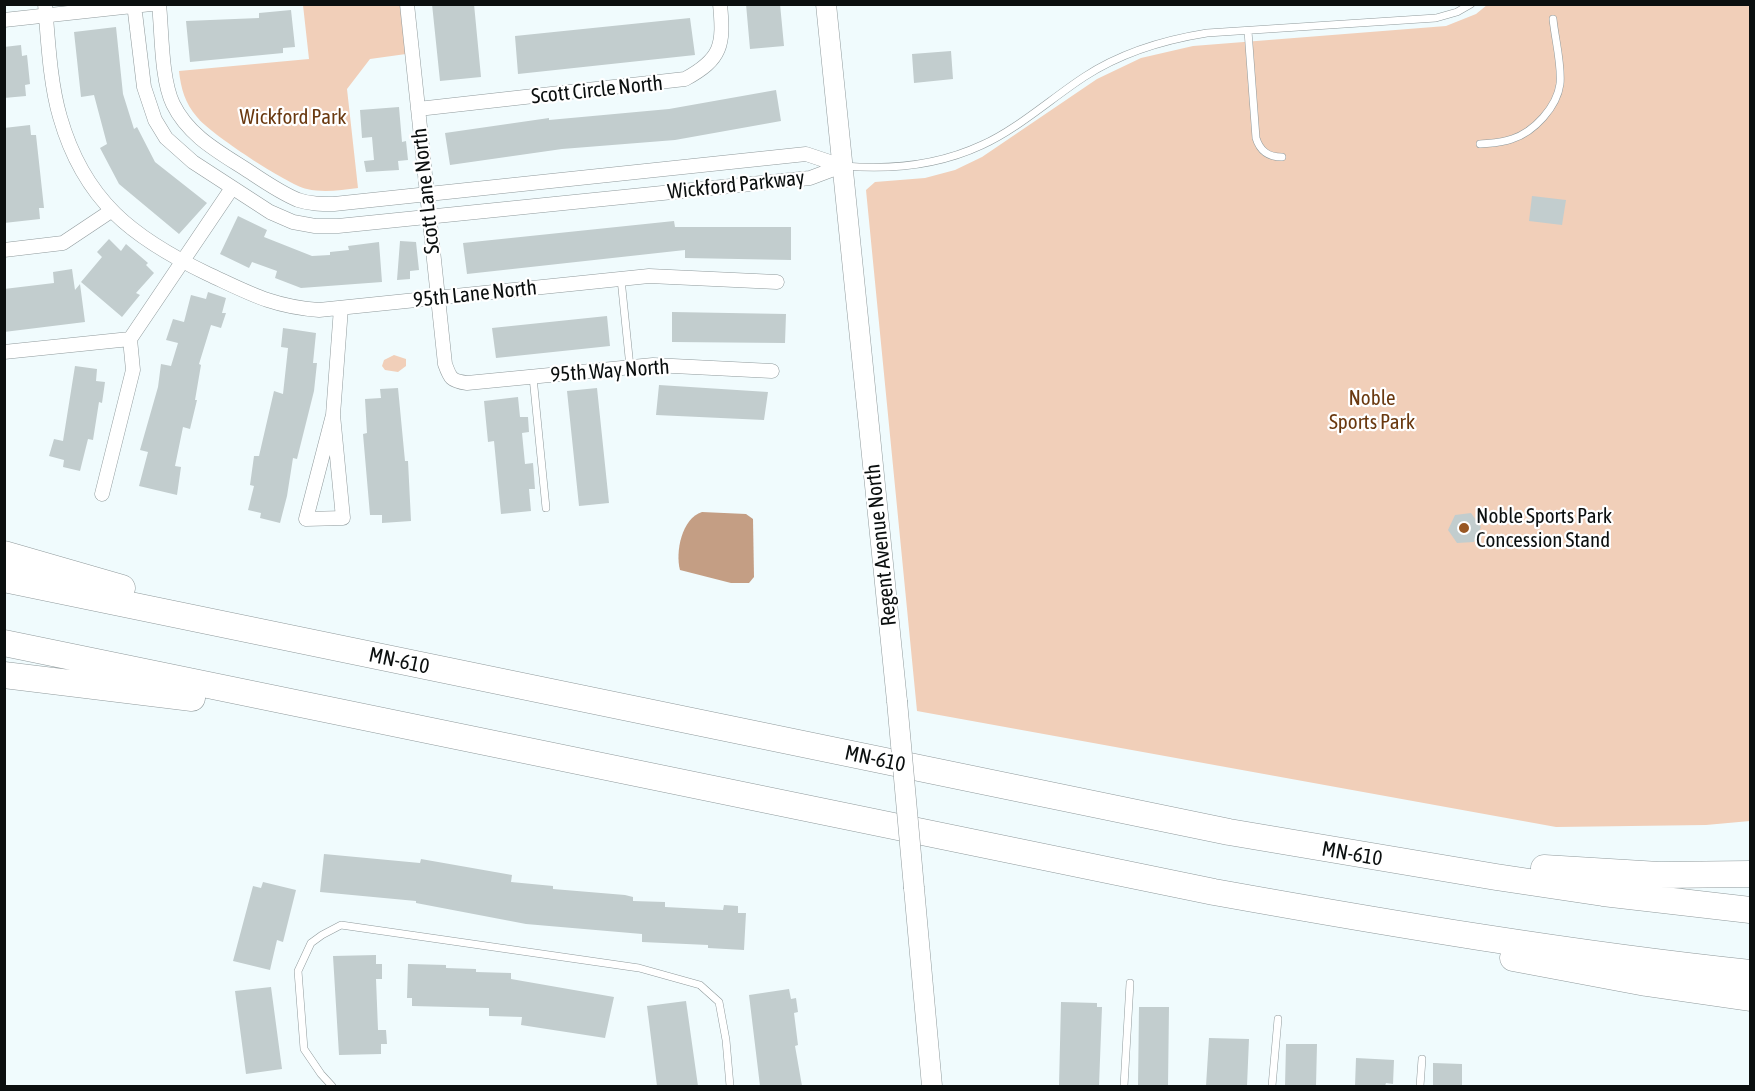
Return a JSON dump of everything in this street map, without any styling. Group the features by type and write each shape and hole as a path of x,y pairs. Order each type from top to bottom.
{"highway":[{"path":"4,554 289,638"},
{"name":"MN-610","path":"4,579 1229,832 1507,879 1750,910"},
{"path":"4,643 1191,887 1362,919 1625,958 1750,973"},
{"path":"4,675 137,690 448,735"},
{"path":"1229,832 1558,870 1659,875 1750,874"},
{"path":"1362,919 1479,951 1572,970 1750,998"}],"street":[{"path":"4,20 45,10 151,4"},
{"name":"Wickford Parkway","path":"159,4 166,84 172,102 187,125 206,143 279,191 298,200 315,204 334,204 806,154 842,166"},
{"name":"Scott Lane North","path":"407,4 445,363 449,377"},
{"name":"Scott Circle North","path":"418,109 685,79 709,65 717,53 722,25 720,4"},
{"name":"Regent Avenue North","path":"826,4 897,701 932,1086"},
{"name":"Wickford Parkway","path":"134,5 144,87 155,120 166,138 179,152 232,188 270,212 293,222 315,226 338,226 429,217 810,178 842,166"},
{"name":"95th Lane North","path":"45,10 60,116 78,163 111,211 145,239 182,261 260,298 279,305 319,310 650,276 777,282"},
{"path":"102,494 133,370 130,339 232,188"},
{"path":"4,250 63,243 111,211"},
{"path":"333,415 306,519 343,518 333,415 340,308"},
{"path":"4,352 130,339"},
{"name":"95th Way North","path":"449,377 457,382 467,383 653,365 772,371"}],"lane":[{"path":"842,166 926,163 955,156 984,145 1086,75 1145,46 1172,39 1207,33 1436,18 1457,12 1471,4"},
{"path":"1480,144 1514,139 1529,129 1550,108 1560,84 1553,19"},
{"path":"1248,31 1256,138 1263,152 1282,157"},
{"path":"621,279 630,367"},
{"path":"533,376 546,508"},
{"path":"332,1086 304,1049 298,972 311,943 322,934 341,925 639,968 700,985 719,1002 726,1040 730,1086"},
{"path":"1124,1086 1130,983"},
{"path":"1272,1086 1278,1019"},
{"path":"1420,1086 1422,1059"}],"green space":[{"name":"Wickford Park","path":"303,5 401,5 406,54 370,59 347,89 358,188 332,191 313,190 283,178 232,146 204,125 189,106 182,90 179,71 309,59"},
{"name":"Noble Sports Park","path":"1487,5 1750,5 1750,821 1706,825 1556,827 917,711 866,190 875,182 925,178 955,170 982,157 1097,79 1141,58 1193,46 1446,26 1476,14"},
{"path":"394,355 406,359 406,366 398,372 385,370 382,366 384,360"}],"shaded area":[{"path":"702,512 746,514 753,519 754,577 749,583 731,583 680,570 679,545 685,528 695,515"}],"building":[{"path":"432,4 474,4 481,77 440,81"},
{"path":"746,4 780,4 784,46 750,49"},
{"path":"291,10 295,47 283,48 283,53 190,62 186,21 259,18 259,13"},
{"path":"690,18 695,55 518,74 515,36"},
{"path":"116,27 123,94 134,129 137,127 155,162 207,203 179,234 119,184 100,148 107,144 94,95 81,97 74,32"},
{"path":"21,45 22,56 27,55 30,84 25,85 26,96 4,98 4,47"},
{"path":"951,51 953,79 914,83 912,54"},
{"path":"776,90 781,121 675,140 562,149 450,165 445,133 549,118 549,120 669,109"},
{"path":"399,107 402,142 406,141 408,160 398,161 399,170 366,172 364,161 374,160 372,137 362,138 360,110"},
{"path":"30,125 31,135 36,135 44,208 39,208 40,219 4,223 4,128"},
{"path":"1532,196 1566,200 1562,225 1529,221"},
{"path":"238,216 267,230 264,237 312,256 330,255 330,252 349,250 348,246 379,242 382,282 301,288 275,278 277,271 252,262 249,268 220,254"},
{"path":"674,221 675,227 791,227 791,260 685,258 685,250 467,274 463,243"},
{"path":"109,239 121,251 126,244 148,263 146,265 154,273 136,293 140,295 122,317 81,282 102,257 97,252"},
{"path":"400,241 416,242 419,270 410,271 410,279 397,280"},
{"path":"72,269 75,290 80,284 85,322 4,332 4,289 54,283 53,272"},
{"path":"208,292 226,298 222,313 226,313 221,328 211,325 199,364 201,365 195,400 197,400 190,429 183,427 175,466 181,467 177,495 139,486 148,452 140,450 158,387 161,364 171,366 178,343 166,340 173,319 184,322 191,295 206,299"},
{"path":"672,312 786,314 785,343 672,342"},
{"path":"607,316 610,346 496,358 492,328"},
{"path":"283,328 316,333 313,363 317,363 314,391 297,459 293,458 280,523 260,518 261,513 248,510 254,486 250,485 254,456 259,456 274,391 283,394 288,348 281,347"},
{"path":"75,366 97,369 96,381 105,382 102,403 99,402 93,440 88,439 80,471 63,467 64,460 49,456 54,439 63,441"},
{"path":"659,385 768,392 764,420 656,415"},
{"path":"398,388 405,461 408,461 411,521 382,523 382,515 370,515 363,434 367,433 365,399 381,398 380,389"},
{"path":"597,388 609,503 579,506 567,391"},
{"path":"518,397 520,417 528,417 529,432 522,433 525,464 533,463 535,489 529,489 531,511 501,514 494,441 488,442 484,401"},
{"name":"Noble Sports Park Concession Stand","path":"1471,513 1481,527 1474,542 1457,543 1448,530 1455,515"},
{"path":"324,854 420,863 421,859 512,875 511,882 553,886 553,889 625,895 633,897 633,901 665,902 665,907 723,910 724,905 738,906 738,913 746,913 744,950 708,948 708,945 642,942 642,934 526,924 416,903 416,901 320,892"},
{"path":"263,882 296,890 283,942 277,940 270,970 233,961 253,886 261,888"},
{"path":"376,955 376,964 382,964 382,979 376,979 378,1030 386,1030 387,1044 381,1044 381,1054 339,1055 333,956"},
{"path":"408,964 446,965 446,968 476,969 476,972 511,973 511,979 614,997 605,1038 521,1025 522,1017 489,1016 489,1008 412,1006 412,998 407,998"},
{"path":"271,987 282,1069 246,1074 235,991"},
{"path":"789,989 791,999 796,998 798,1012 794,1013 798,1045 795,1046 802,1086 760,1086 749,995"},
{"path":"686,1001 698,1086 657,1086 647,1006"},
{"path":"1061,1002 1097,1003 1097,1007 1102,1007 1099,1086 1059,1086"},
{"path":"1139,1007 1169,1007 1168,1086 1138,1086"},
{"path":"1209,1038 1249,1039 1247,1086 1206,1086"},
{"path":"1286,1044 1317,1044 1316,1086 1285,1086"},
{"path":"1356,1058 1394,1060 1393,1084 1355,1086"},
{"path":"1433,1063 1462,1064 1462,1086 1433,1086"}],"place":[{"name":"Noble Sports Park Concession Stand","path":"1464,528"}]}
